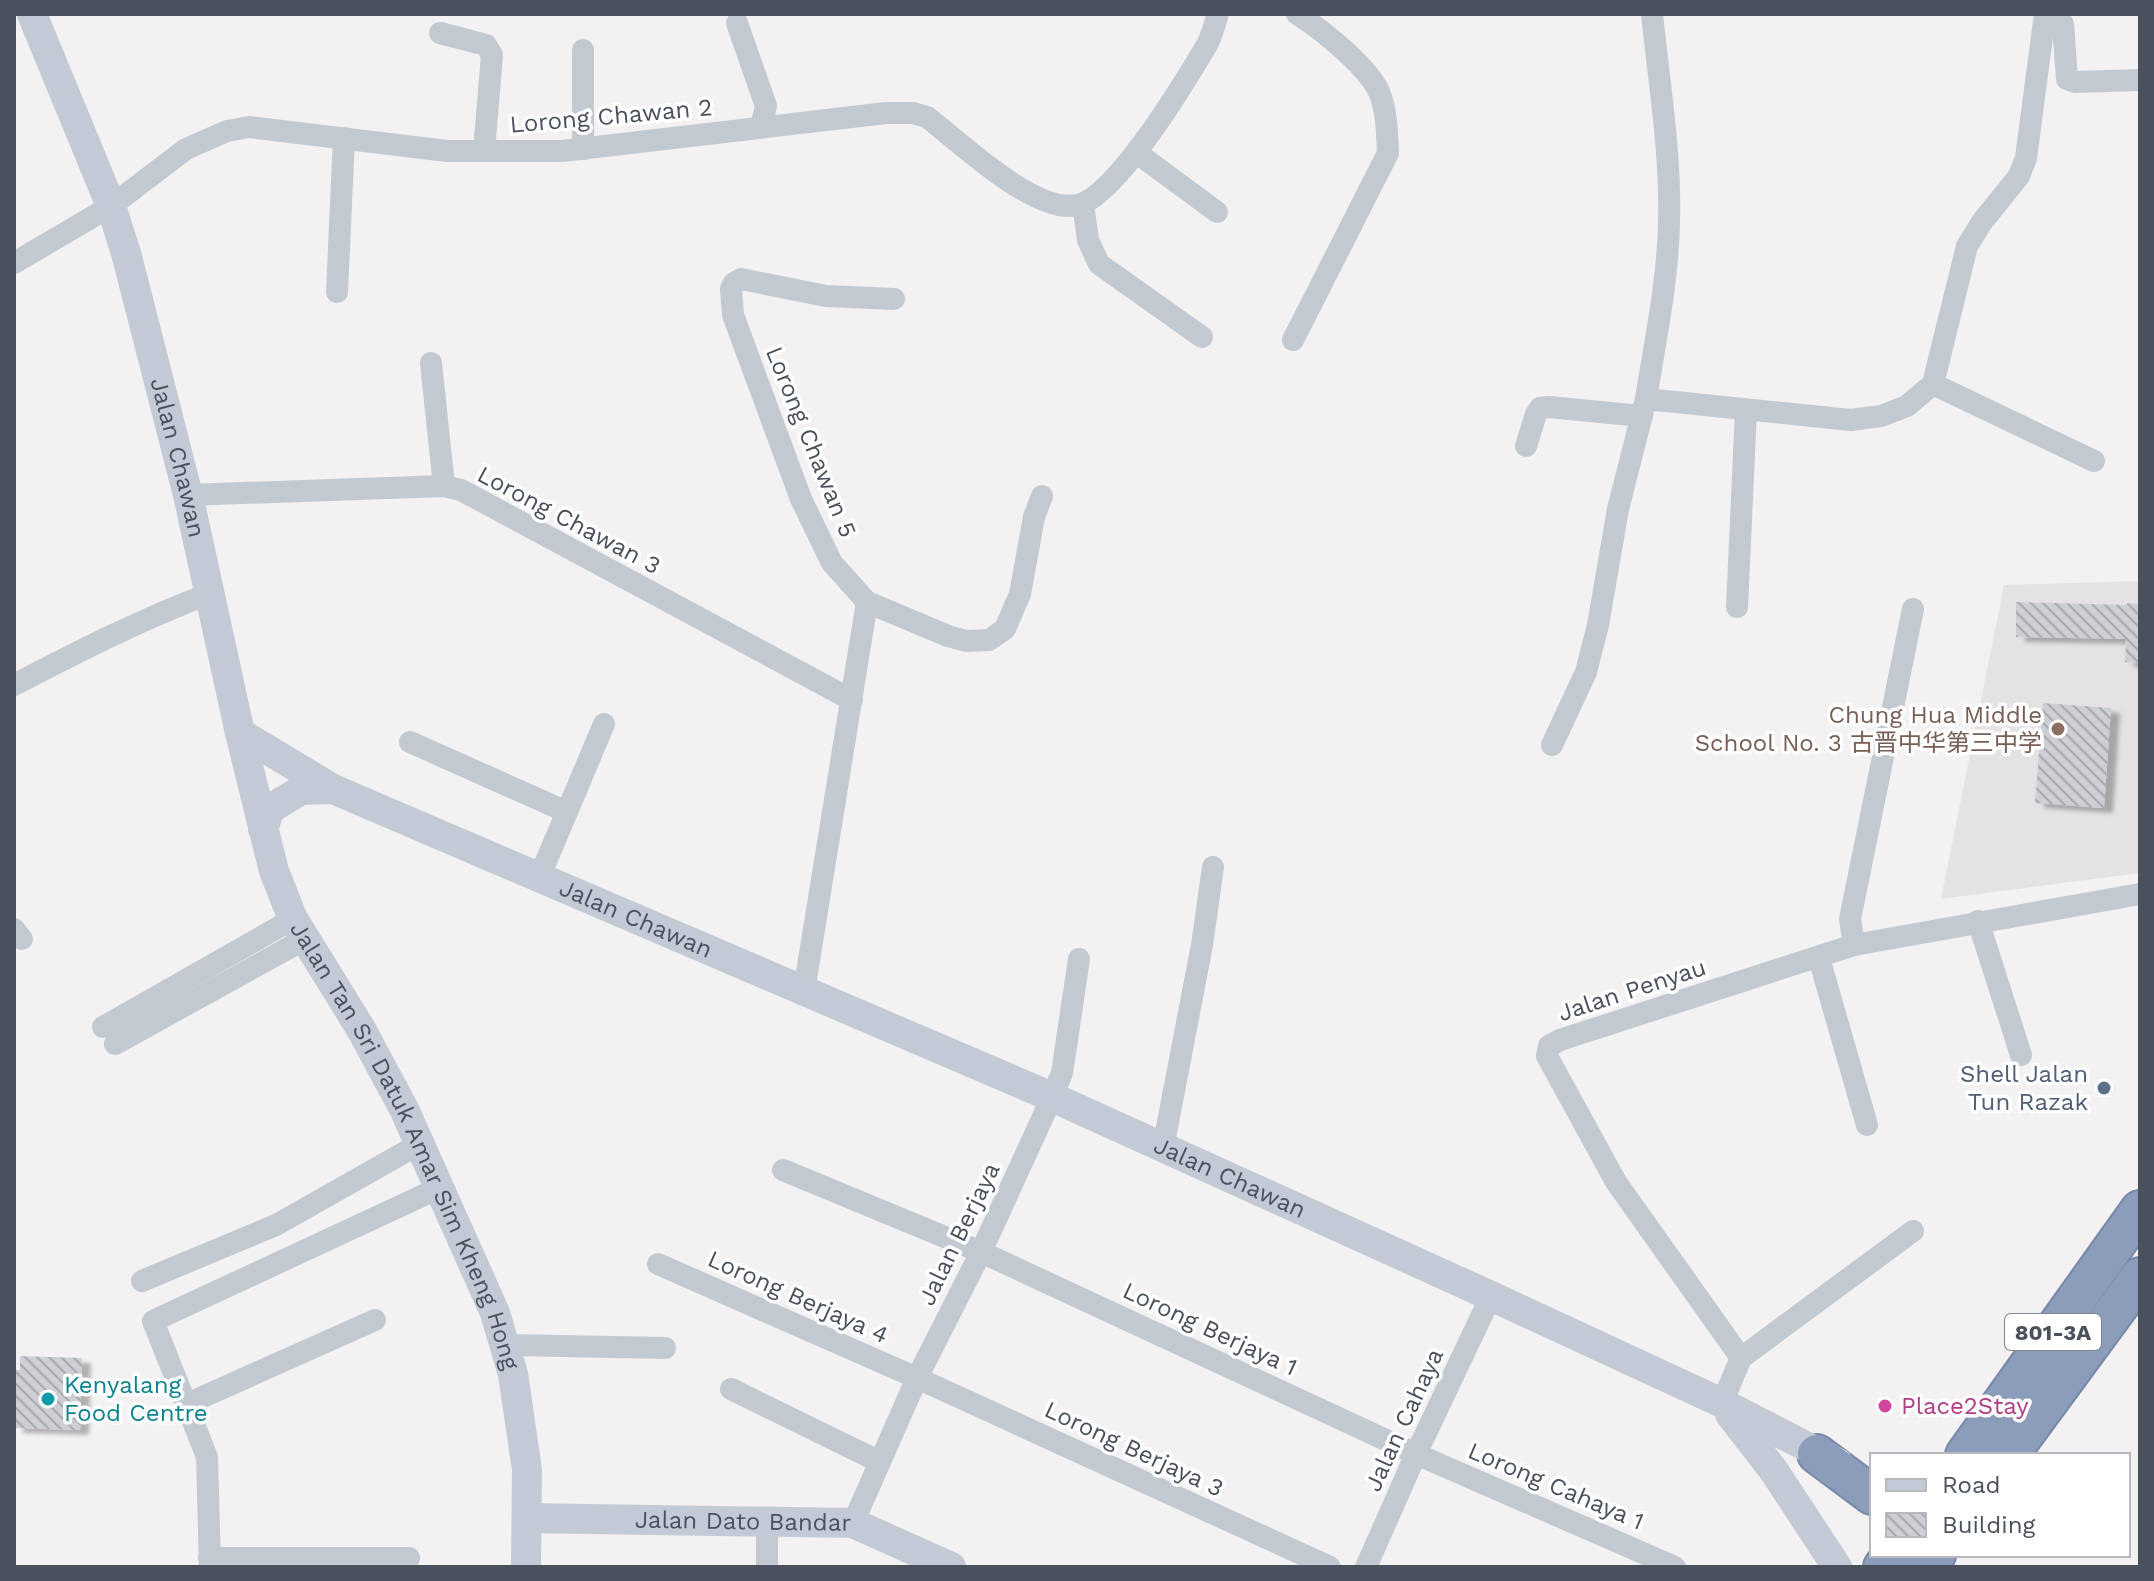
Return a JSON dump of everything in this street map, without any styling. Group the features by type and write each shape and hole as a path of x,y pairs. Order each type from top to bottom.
{"highway":[{"name":"801-3A","path":"1966,1453 2140,1210"},
{"path":"2010,1453 2140,1277"},
{"path":"1808,1449 1870,1494"}],"street":[{"name":"Jalan Chawan","path":"32,14 111,206 188,495 240,733 333,789 1052,1097 1722,1403 1808,1449"},
{"path":"1202,337 1099,264 1091,253 1073,205 1102,189 1137,153 1209,40 1218,14"},
{"path":"1293,340 1388,153 1387,126 1380,94 1362,70 1297,14"},
{"path":"1552,745 1586,672 1598,625 1618,509 1644,408 1667,263 1668,186 1652,14"},
{"path":"1526,446 1540,408 1549,407 1746,410 1851,420 1881,416 1907,406 1933,384 1967,246 2019,176 2026,158 2045,14"},
{"path":"2052,14 2063,24 2067,79 2075,82 2140,80"},
{"path":"737,23 766,106 761,127"},
{"path":"440,33 486,45 492,55 484,151"},
{"path":"583,50 583,149"},
{"name":"Lorong Chawan 2","path":"14,263 111,206 186,149 227,131 249,127 447,151 583,149 886,113 913,113 927,117 1016,186 1041,199 1073,205"},
{"path":"337,292 344,138"},
{"path":"1137,153 1217,212"},
{"name":"Lorong Chawan 5","path":"894,299 826,296 741,279 731,289 733,315 801,499 832,563 867,602 948,636 966,641 989,640 1005,629 1020,594 1034,517 1042,496"},
{"path":"431,363 444,486"},
{"path":"1933,384 2094,461"},
{"path":"1737,607 1746,410"},
{"name":"Lorong Chawan 3","path":"188,495 444,486 461,490 852,700"},
{"path":"14,685 104,638 211,593"},
{"path":"804,991 867,602"},
{"path":"1854,945 1850,919 1913,609"},
{"path":"539,878 604,724"},
{"name":"Jalan Tan Sri Datuk Amar Sim Kheng Hong","path":"240,733 274,871 299,929 361,1029 421,1143 495,1313 513,1374 527,1470 526,1567"},
{"path":"410,742 567,812"},
{"path":"263,829 270,809 301,790 333,789"},
{"path":"1163,1148 1213,867"},
{"name":"Jalan Penyau","path":"1741,1358 1616,1182 1547,1056 1549,1046 1854,945 2140,894"},
{"path":"1978,921 2021,1055"},
{"path":"109,1035 299,929"},
{"path":"1819,958 1867,1125"},
{"name":"Jalan Berjaya","path":"853,1523 917,1378 981,1252 1062,1073 1079,959"},
{"path":"142,1281 276,1225 421,1143"},
{"name":"Lorong Berjaya 1","path":"783,1170 981,1252 1416,1454"},
{"path":"409,1558 210,1562 207,1457 153,1321 439,1188"},
{"path":"1837,1567 1774,1471 1722,1403 1741,1358 1913,1231"},
{"name":"Lorong Berjaya 4","path":"658,1264 917,1378"},
{"name":"Jalan Cahaya","path":"1366,1567 1491,1296"},
{"path":"187,1404 375,1320"},
{"path":"505,1345 665,1348"},
{"name":"Lorong Berjaya 3","path":"917,1378 1330,1567"},
{"path":"731,1389 880,1462"},
{"path":"1774,1471 1774,1457 1787,1446 1808,1449 1870,1476"},
{"name":"Lorong Cahaya 1","path":"1416,1454 1675,1567"},
{"name":"Jalan Dato Bandar","path":"527,1518 853,1523 951,1567"},
{"path":"767,1522 767,1567"}],"shaded area":[{"name":"Chung Hua Middle School No. 3 古晋中华第三中学","path":"2140,581 2140,873 1941,899 2004,585"}],"building":[{"path":"2016,602 2140,604 2140,663 2125,662 2126,639 2016,637"},
{"path":"2043,703 2111,708 2104,808 2035,803"},
{"name":"Kenyalang Food Centre","path":"20,1356 82,1358 80,1430 14,1428 14,1370 20,1370"}],"place":[{"name":"Chung Hua Middle School No. 3 古晋中华第三中学","path":"2058,729"},
{"name":"Shell Jalan Tun Razak","path":"2104,1088"},
{"name":"Kenyalang Food Centre","path":"48,1399"},
{"name":"Place2Stay","path":"1885,1406"}]}
